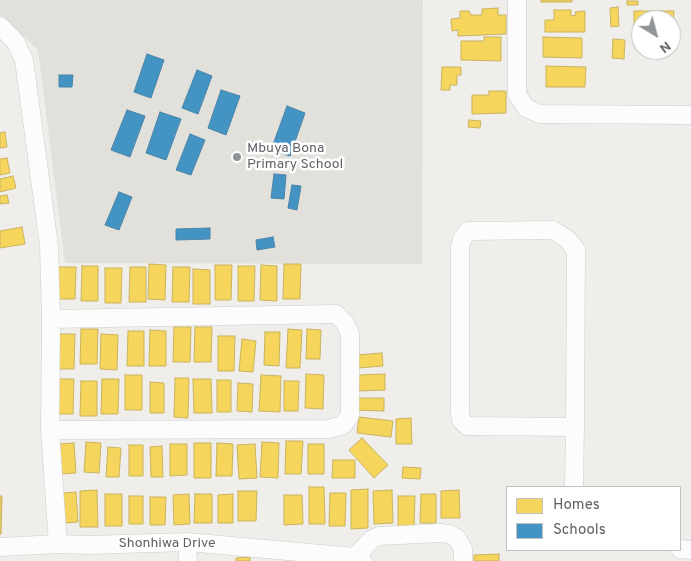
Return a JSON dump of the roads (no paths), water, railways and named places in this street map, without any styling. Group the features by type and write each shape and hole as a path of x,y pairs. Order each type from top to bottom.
{"street":[{"path":"517,0 517,94 526,108 540,114 691,115"},
{"path":"0,26 15,41 24,60 49,246 51,319 50,430 58,544"},
{"path":"574,486 575,427 576,250 567,239 553,230 468,232 462,239 460,248 460,414 462,420 467,426 575,427"},
{"path":"50,430 329,428 343,425 350,416 350,334 345,323 336,314 51,319"},
{"path":"359,559 372,539 379,536 440,533 458,538 462,549 463,561"},
{"path":"187,542 188,561"},
{"name":"Shonhiwa Drive","path":"0,547 58,544 88,553 187,542 359,559"}],"place":[{"name":"Mbuya Bona Primary School","path":"237,157"}]}
